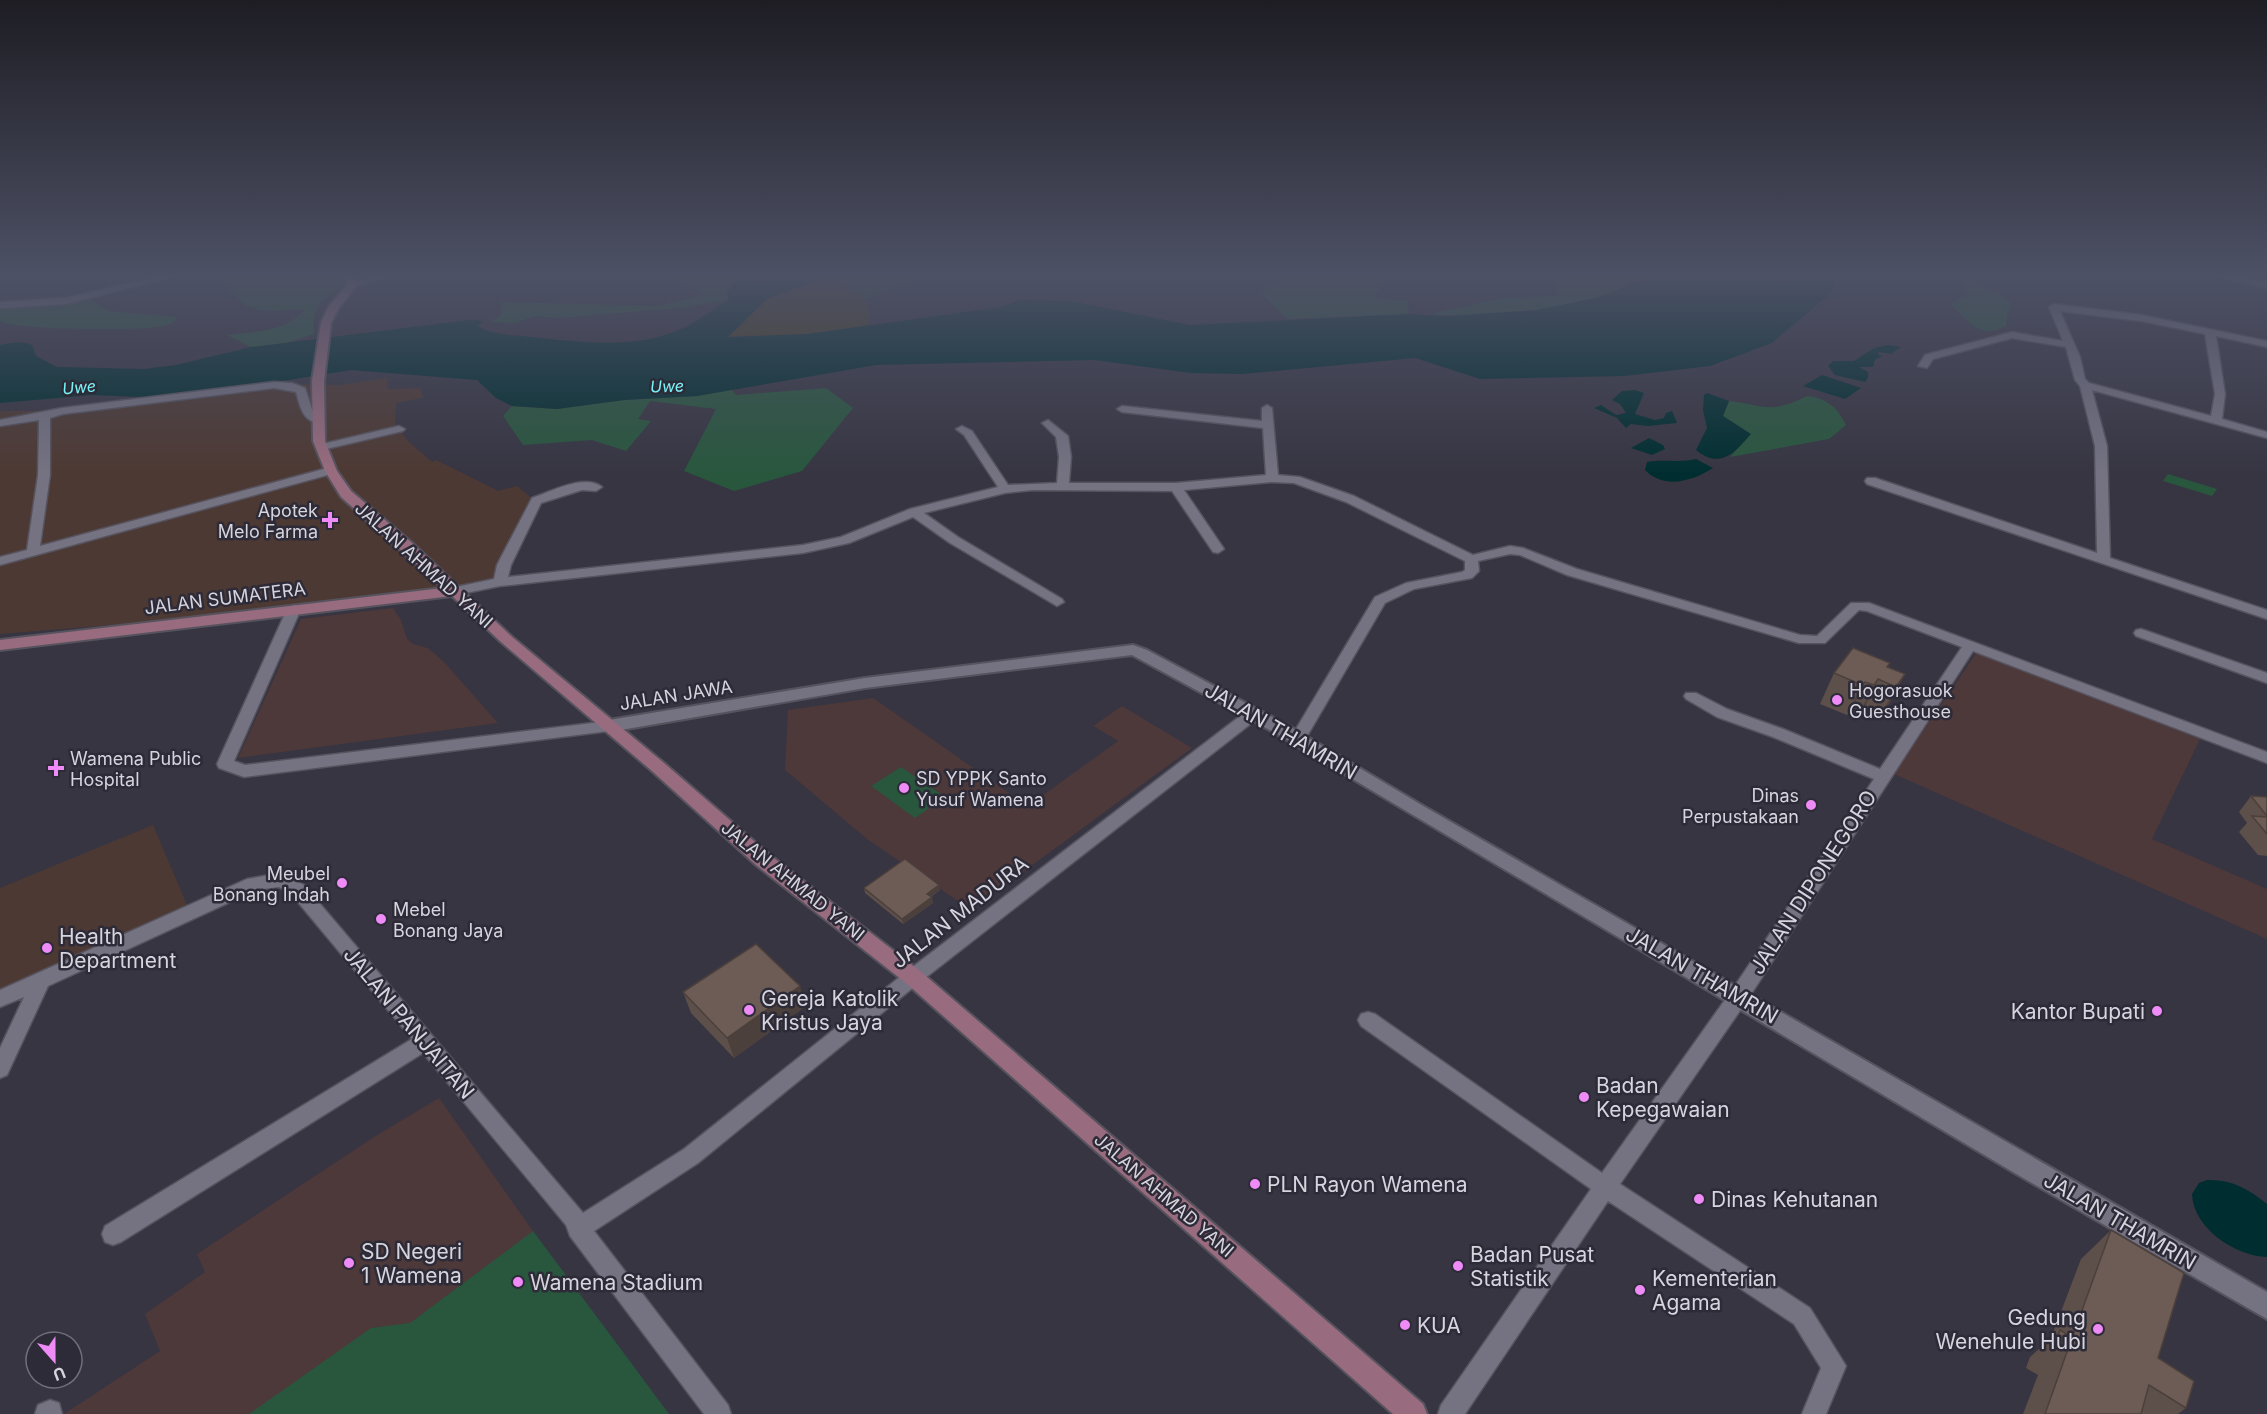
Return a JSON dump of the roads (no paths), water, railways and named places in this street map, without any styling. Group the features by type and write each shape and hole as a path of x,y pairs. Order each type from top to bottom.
{"main road":[{"name":"JALAN AHMAD YANI","path":"323,342 318,381 317,420 322,447 331,471 346,494 406,545 506,639 764,860 913,977 1413,1414"},
{"name":"JALAN SUMATERA","path":"0,645 456,591"}],"street":[{"path":"1923,366 1929,357 1982,342"},
{"path":"2052,342 2069,345"},
{"path":"2068,342 2075,357 2080,380 2085,385 2267,435"},
{"path":"2212,342 2220,394 2216,421"},
{"path":"0,423 62,411 274,385 292,386 301,390 308,414 317,420"},
{"path":"2085,385 2101,446 2104,559"},
{"path":"1267,408 1272,478"},
{"path":"1122,409 1267,425"},
{"path":"33,553 44,475 45,416"},
{"path":"1048,423 1062,436 1065,457 1063,486"},
{"path":"322,447 399,429"},
{"path":"962,429 968,433 1005,489"},
{"path":"0,561 331,471"},
{"path":"456,591 500,582 803,549 845,540 914,512 1005,489 1063,486 1176,487 1272,478 1296,480 1350,499 1471,559 1510,550 1522,552 1572,572 1799,639 1820,640 1856,606 1869,607 2267,758"},
{"path":"1871,481 2267,615"},
{"path":"500,582 504,565 536,501 581,486 596,487"},
{"path":"1176,487 1218,549"},
{"path":"914,512 954,540 1057,602"},
{"path":"1298,739 1380,600 1388,594 1407,587 1467,575 1472,571 1471,559"},
{"name":"JALAN JAWA","path":"294,609 225,764 244,771 609,726 865,683 1097,652 1133,650"},
{"path":"2141,633 2267,678"},
{"name":"JALAN DIPONEGORO","path":"1450,1414 1739,996 1970,645"},
{"name":"JALAN THAMRIN","path":"1133,650 1298,739 1419,812 1739,996 2021,1164 2267,1306"},
{"path":"1691,696 1722,713 1778,733 1882,776"},
{"name":"JALAN MADURA","path":"578,1228 691,1156 913,977 1253,714"},
{"name":"JALAN PANJAITAN","path":"0,999 253,884 281,880 298,890 574,1218 578,1228 719,1414"},
{"path":"0,1069 41,980"},
{"path":"1368,1020 1605,1187 1802,1316 1834,1366 1814,1414"},
{"path":"113,1234 424,1042"}],"water":[{"name":"Uwe","path":"20,342 32,345 36,356 57,367 144,369 176,365 251,347 291,342 1773,342 1710,366 1624,376 1480,379 1415,358 1242,374 1191,373 1094,360 876,365 697,396 624,400 557,409 512,406 496,398 477,380 351,370 238,388 142,397 92,395 0,403 0,345 9,343"},
{"path":"1888,345 1901,347 1891,354 1879,352 1878,354 1882,356 1875,360 1873,367 1859,367 1868,372 1865,382 1835,375 1828,366 1833,361 1854,361 1874,348"},
{"path":"1822,375 1861,388 1845,399 1803,386"},
{"path":"1635,390 1644,393 1635,414 1655,420 1664,418 1666,413 1672,411 1677,423 1648,426 1631,424 1626,428 1617,418 1594,408 1601,405 1616,415 1626,413 1620,404 1612,400 1622,391"},
{"path":"1707,393 1729,401 1723,416 1751,434 1733,452 1720,458 1705,456 1696,450 1707,428 1703,410 1704,395"},
{"path":"1649,438 1663,445 1665,449 1652,455 1631,448"},
{"path":"1696,459 1713,468 1688,480 1670,482 1661,480 1645,470 1647,462"},
{"path":"2207,1180 2224,1181 2239,1186 2267,1204 2267,1257 2242,1252 2229,1246 2208,1229 2194,1206 2192,1194 2199,1183"}],"place":[{"name":"Apotek Melo Farma","path":"330,520"},
{"name":"Hogorasuok Guesthouse","path":"1837,700"},
{"name":"Wamena Public Hospital","path":"56,768"},
{"name":"SD YPPK Santo Yusuf Wamena","path":"904,788"},
{"name":"Dinas Perpustakaan","path":"1811,805"},
{"name":"Meubel Bonang Indah","path":"342,883"},
{"name":"Mebel Bonang Jaya","path":"381,919"},
{"name":"Health Department","path":"47,948"},
{"name":"Gereja Katolik Kristus Jaya","path":"749,1010"},
{"name":"Kantor Bupati","path":"2157,1011"},
{"name":"Badan Kepegawaian","path":"1584,1097"},
{"name":"PLN Rayon Wamena","path":"1255,1184"},
{"name":"Dinas Kehutanan","path":"1699,1199"},
{"name":"SD Negeri 1 Wamena","path":"349,1263"},
{"name":"Badan Pusat Statistik","path":"1458,1266"},
{"name":"Wamena Stadium","path":"518,1282"},
{"name":"Kementerian Agama","path":"1640,1290"},
{"name":"KUA","path":"1405,1325"},
{"name":"Gedung Wenehule Hubi","path":"2098,1329"}]}
